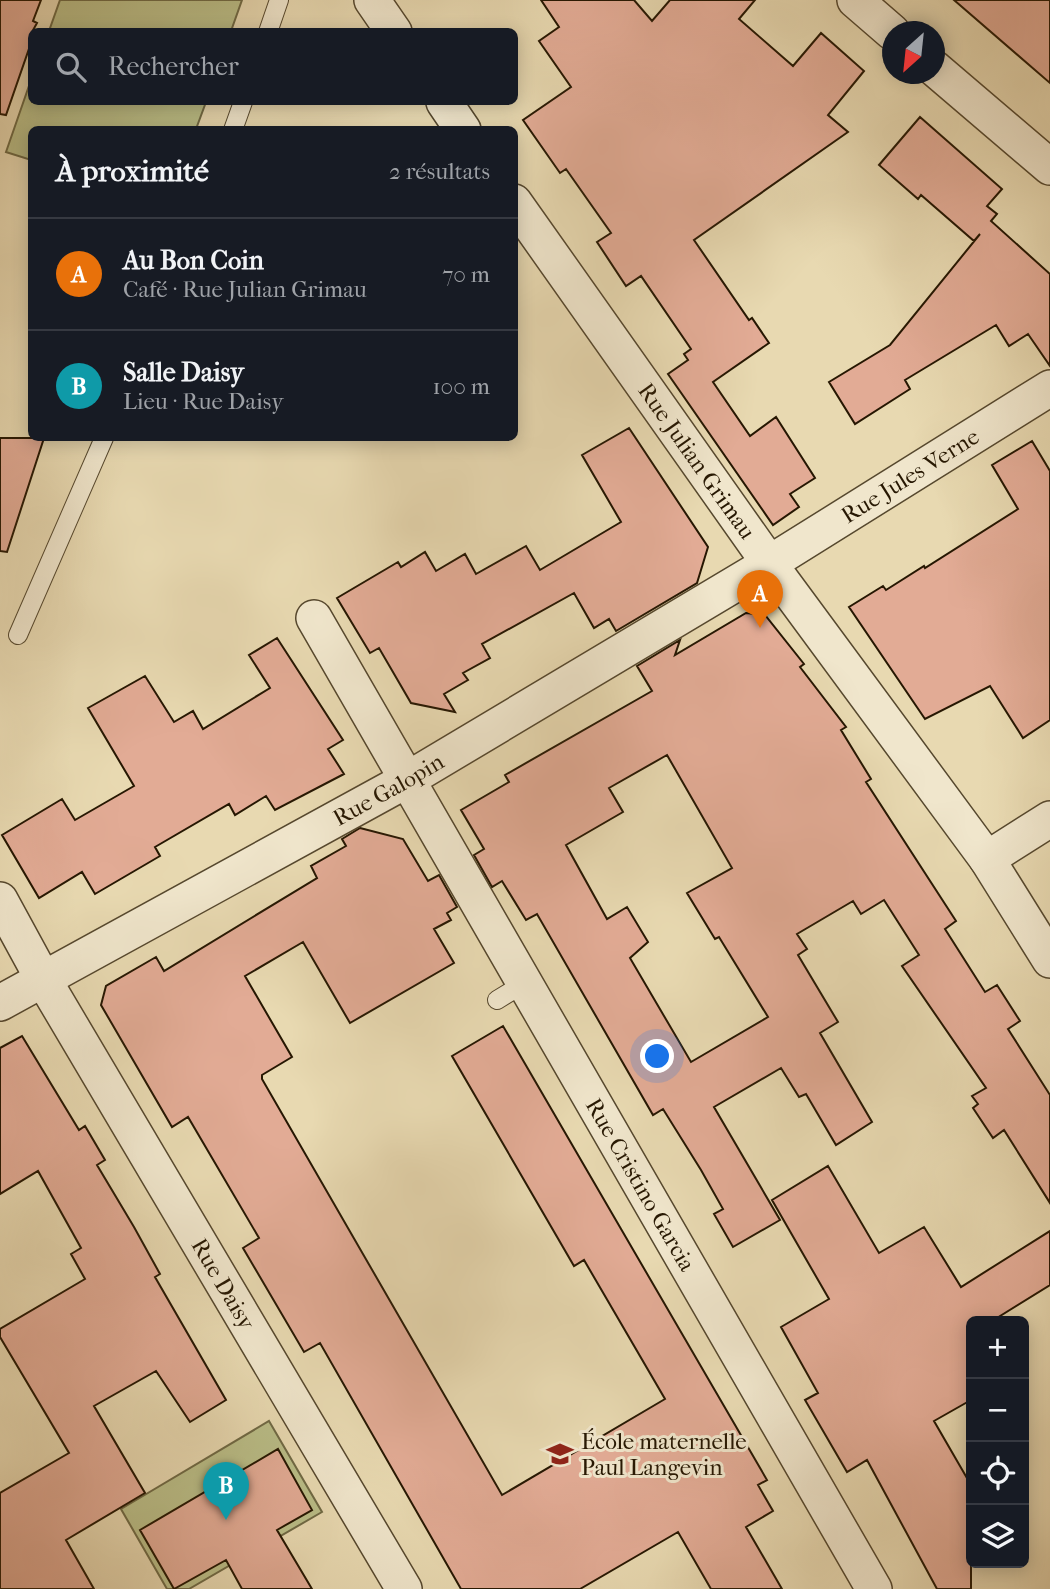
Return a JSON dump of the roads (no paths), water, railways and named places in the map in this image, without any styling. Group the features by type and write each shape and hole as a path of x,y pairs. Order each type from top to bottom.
{"street":[{"path":"372,0 391,28"},
{"path":"855,0 882,23"},
{"path":"945,77 1050,167"},
{"path":"446,105 460,126"},
{"name":"Rue Julian Grimau","path":"518,208 770,563 987,859 1050,960"},
{"name":"Rue Jules Verne","path":"770,563 1050,388"},
{"name":"Rue Galopin","path":"0,1003 405,781 770,563"},
{"name":"Rue Cristino Garcia","path":"314,618 405,781 510,992 874,1589"},
{"path":"987,859 1050,819"},
{"name":"Rue Daisy","path":"0,900 43,979 404,1589"}],"lane":[{"path":"269,28 279,0"},
{"path":"234,126 242,105"},
{"path":"18,635 103,441"}],"place":[{"name":"Au Bon Coin","path":"760,628"},
{"name":"École maternelle Paul Langevin","path":"560,1454"},
{"name":"Salle Daisy","path":"226,1520"}]}
